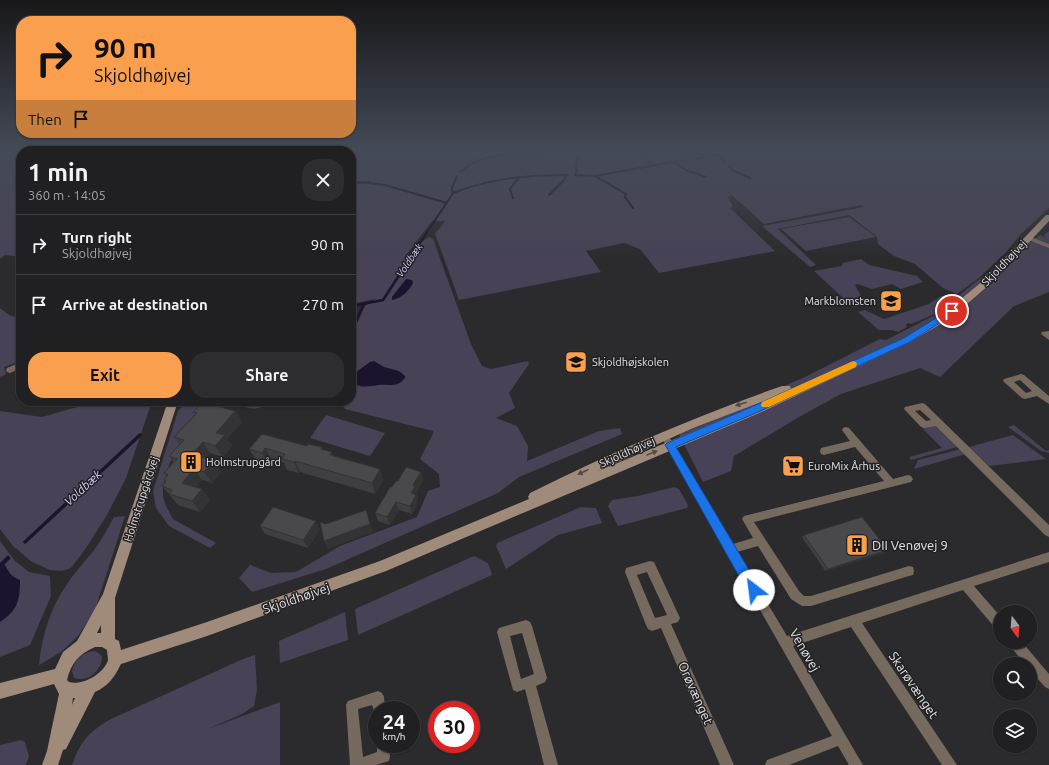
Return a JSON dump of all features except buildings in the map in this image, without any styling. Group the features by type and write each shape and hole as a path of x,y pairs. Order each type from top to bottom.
{"street":[{"name":"Skjoldhøjvej","path":"115,659 381,567 568,490 667,440 753,411 907,340 941,320 964,302 987,282 1049,217"},
{"path":"1028,238 1049,246"},
{"path":"1049,333 1045,334 1049,337"},
{"path":"10,370 16,367"},
{"path":"1039,392 1049,401"},
{"name":"Holmstrupgårdvej","path":"82,646 109,597 171,406"},
{"path":"938,422 1049,532"},
{"path":"846,430 891,483"},
{"name":"Venøvej","path":"667,440 856,765"},
{"path":"824,451 857,443"},
{"path":"908,479 747,518 795,595 802,601 806,602 909,571"},
{"path":"730,549 760,541"},
{"path":"785,643 1049,557"},
{"path":"650,566 674,618 664,621 652,625 630,572 650,566"},
{"path":"966,585 993,617"},
{"name":"Holmstrupgårdvej","path":"108,641 109,597"},
{"name":"Orøvænget","path":"664,621 727,765"},
{"name":"Skarøvænget","path":"854,621 950,765"},
{"path":"526,626 541,678 529,682 517,686 503,632 526,626"},
{"path":"95,640 108,641 115,650 115,659 103,678 89,688 76,692 67,690 61,684 60,675 65,662 82,646 95,640"},
{"path":"1020,649 1049,683"},
{"path":"0,691 60,675"},
{"path":"529,682 551,765"},
{"path":"53,758 89,688"},
{"path":"53,758 67,690"},
{"path":"378,701 378,697 352,705 357,765 371,763 384,756 384,753"},
{"path":"772,765 841,739"}],"shaded area":[{"path":"0,187 16,187 16,256 5,255 0,259"},
{"path":"356,187 1049,187 1049,208 1020,235 1006,252 979,278 957,294 943,288 915,264 894,256 878,244 877,237 849,215 778,229 816,265 810,267 762,226 864,207 861,205 764,224 724,188 732,196 728,197 733,207 730,208 775,251 659,273 640,249 624,243 586,251 601,272 459,300 435,234 445,221 432,221 404,258 429,237 433,239 471,344 482,366 491,369 528,361 529,364 509,393 515,408 496,418 517,426 528,446 527,461 599,431 620,428 622,434 519,477 498,493 326,569 252,592 239,578 250,565 271,573 296,572 340,546 417,517 428,491 440,487 439,474 420,459 433,434 433,431 345,409 343,406 356,406 356,326 365,306 376,299 356,303"},
{"path":"849,217 876,237 806,251 781,229"},
{"path":"1049,231 1049,292 1014,306 940,377 920,368 841,394 734,456 731,471 703,482 678,432 805,377 880,339 886,340 935,315 973,284 1040,235 1046,238 1044,235"},
{"path":"861,259 869,265 917,276 923,282 901,289 892,284 872,289 858,284 855,285 861,296 852,300 857,306 853,307 814,271 842,266 843,263"},
{"path":"406,279 412,280 413,283 402,296 392,300 392,297"},
{"path":"948,295 954,298 935,314 911,324 908,323 906,325 907,327 898,332 892,330 879,330 858,312 865,310 884,319 929,304 941,296"},
{"path":"0,308 9,315 16,317 16,363 4,367 6,374 0,377"},
{"path":"374,361 384,367 399,371 405,376 405,378 399,383 393,385 358,385 356,384 356,372 370,362"},
{"path":"80,406 150,406 126,478 107,515 71,568 62,571 50,570 32,562 13,546 0,529 0,411 42,417"},
{"path":"183,406 216,406 212,407 179,444 169,465 163,486 163,497 173,519 216,543 210,548 169,526 156,508 153,491 178,411"},
{"path":"244,406 261,407 258,408"},
{"path":"326,415 385,433 370,456 310,438"},
{"path":"936,425 957,447 911,460 909,457 942,448 922,428"},
{"path":"1014,425 1046,451 1049,450 1049,453 1041,451 1008,427"},
{"path":"1013,435 1046,459 989,466 969,447"},
{"path":"961,449 966,454 914,469 918,460"},
{"path":"674,487 679,489 688,505 687,508 618,526 608,506 612,500 638,496"},
{"path":"581,507 596,508 602,523 558,535 506,569 496,546 497,543"},
{"path":"125,516 95,610 78,636 61,652 39,665 45,630 59,597 75,573 95,549 114,517"},
{"path":"0,541 15,561 29,572 50,576 51,596 30,645 0,657"},
{"path":"474,556 488,563 492,575 358,635 355,609"},
{"path":"0,563 5,565 15,578 20,580 17,604 11,613 0,622"},
{"path":"345,612 348,640 280,663 279,641"},
{"path":"93,651 102,656 100,666 89,677 84,679 74,678 72,671 77,660 85,653"},
{"path":"255,655 257,690 254,706 242,714 208,729 280,702 280,765 72,765 82,743 97,728 111,719 243,659"},
{"path":"21,740 25,742 29,756 26,765 0,765 0,745"}],"waterway":[{"path":"391,187 446,203"},
{"name":"Voldbæk","path":"453,187 453,193"},
{"name":"Voldbæk","path":"453,193 472,187"},
{"path":"512,187 510,189 513,198"},
{"path":"549,195 557,187"},
{"path":"613,187 626,194 625,197 633,208"},
{"name":"Voldbæk","path":"446,203 453,193"},
{"name":"Voldbæk","path":"412,255 446,203"},
{"name":"Voldbæk","path":"356,305 383,300 413,254"},
{"path":"356,321 364,304"},
{"name":"Voldbæk","path":"25,542 140,435"},
{"name":"Voldbæk","path":"2,564 8,558"}],"slow traffic":[{"path":"766,405 853,364"}],"place":[{"name":"Markblomsten","path":"891,301"},
{"name":"Skjoldhøjskolen","path":"576,362"},
{"name":"Holmstrupgård","path":"191,462"},
{"name":"EuroMix Århus","path":"793,466"},
{"name":"DII Venøvej 9","path":"857,545"}],"route":[{"path":"754,590 670,445 753,411 907,340 941,320 952,311"}]}
